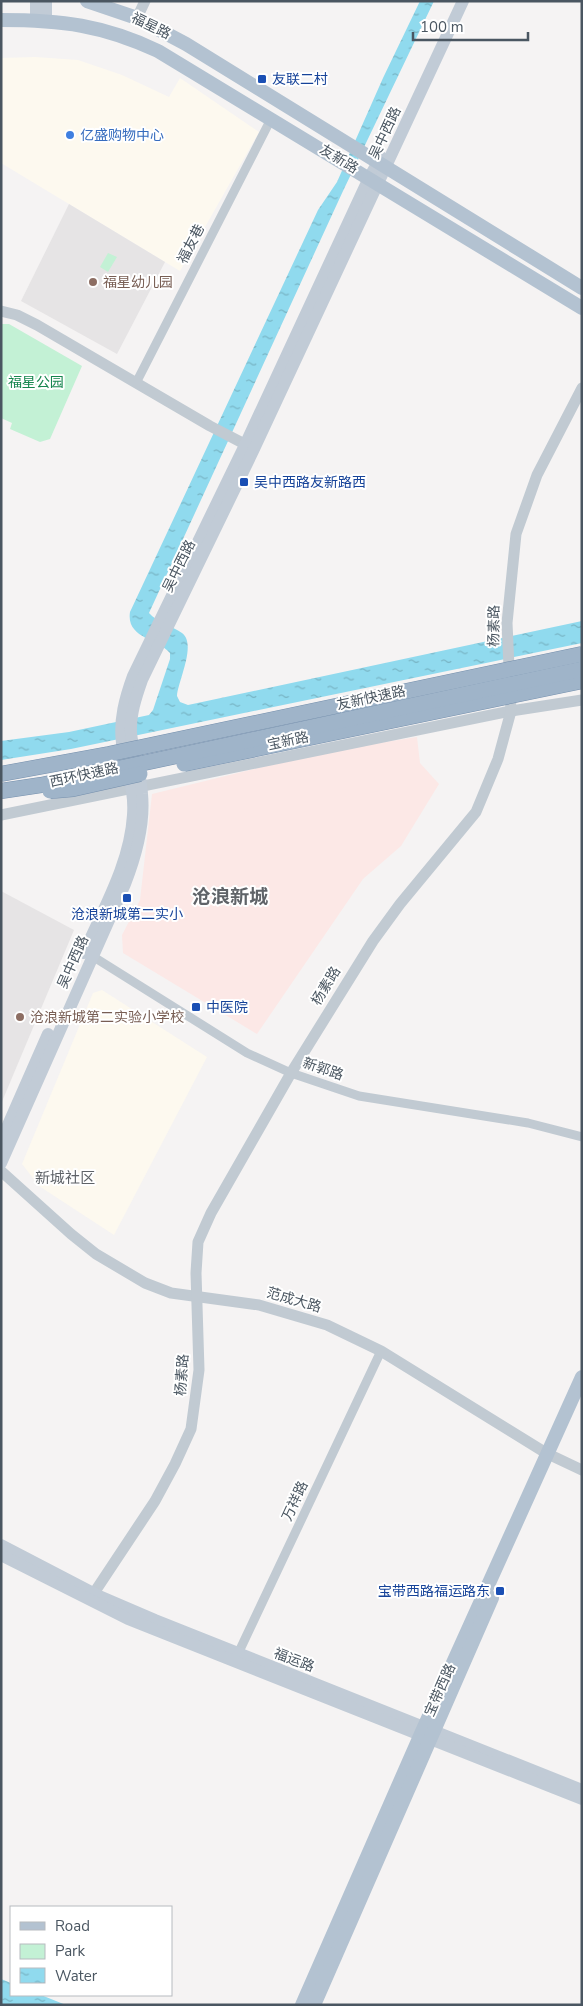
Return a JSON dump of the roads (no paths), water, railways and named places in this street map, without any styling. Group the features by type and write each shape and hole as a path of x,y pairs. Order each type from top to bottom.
{"highway":[{"name":"友新快速路","path":"160,743 582,654"},
{"name":"友新快速路","path":"166,757 582,669"},
{"path":"34,792 72,789 582,681"},
{"name":"西环快速路","path":"1,774 160,743"},
{"name":"西环快速路","path":"1,791 40,785 166,757"}],"main road":[{"path":"36,1 41,20"},
{"path":"41,20 46,1"},
{"name":"福星路","path":"87,1 137,18 186,44"},
{"name":"吴中西路","path":"1,1141 88,954 125,884 135,855 142,816 127,742 127,714 142,680 151,648 249,447 369,178 454,1"},
{"name":"吴中西路","path":"377,162 463,1"},
{"path":"1,20 41,20"},
{"name":"友新路","path":"41,20 88,26 115,33 158,51 582,308"},
{"name":"友新路","path":"186,44 582,288"},
{"name":"吴中西路","path":"1,1163 88,954"},
{"name":"宝带西路","path":"302,2005 383,1832 550,1454 582,1377"},
{"name":"宝带西路","path":"550,1454 582,1397"},
{"name":"福运路","path":"1,1545 91,1597"},
{"name":"福运路","path":"1,1555 91,1597 147,1617 236,1658 582,1790"},
{"name":"福运路","path":"427,1732 582,1799"},
{"name":"宝带西路","path":"314,2005 383,1832"}],"street":[{"path":"137,18 145,1"},
{"name":"福友巷","path":"136,383 271,118"},
{"path":"1,311 17,315 249,447"},
{"name":"杨素路","path":"91,1597 156,1501 191,1429 198,1370 196,1273 198,1242 211,1212 343,987 381,929 408,893 476,812 498,759 511,711 507,623 516,534 537,475 582,388"},
{"name":"宝新路","path":"1,815 511,711 582,700"},
{"name":"新郭路","path":"88,954 247,1053 292,1073 359,1096 528,1123 582,1137"},
{"name":"范成大路","path":"1,1170 42,1209 96,1254 145,1283 171,1293 259,1305 327,1325 381,1351 550,1454 582,1470"},
{"name":"万祥路","path":"236,1658 381,1351"}],"water":[{"path":"420,1 434,1 343,191 149,613 156,619 182,633 186,638 188,645 187,654 177,696 180,702 188,705 582,621 582,643 71,749 1,760 1,741 69,732 149,715 153,710 170,659 170,653 137,632 130,621 130,612 318,210 337,182 383,78"},
{"path":"1,1979 10,1983 10,1996 44,1996 66,2005 1,2005"}],"place":[{"name":"友联二村","path":"262,79"},
{"name":"亿盛购物中心","path":"70,135"},
{"name":"福星幼儿园","path":"93,282"},
{"name":"吴中西路友新路西","path":"244,482"},
{"name":"沧浪新城第二实小","path":"127,898"},
{"name":"中医院","path":"196,1007"},
{"name":"沧浪新城第二实验小学校","path":"20,1017"},
{"name":"宝带西路福运路东","path":"500,1591"}],"district":[{"name":"沧浪新城","path":"230,897"},
{"name":"新城社区","path":"65,1178"}],"park label":[{"name":"福星公园","path":"36,382"}]}
